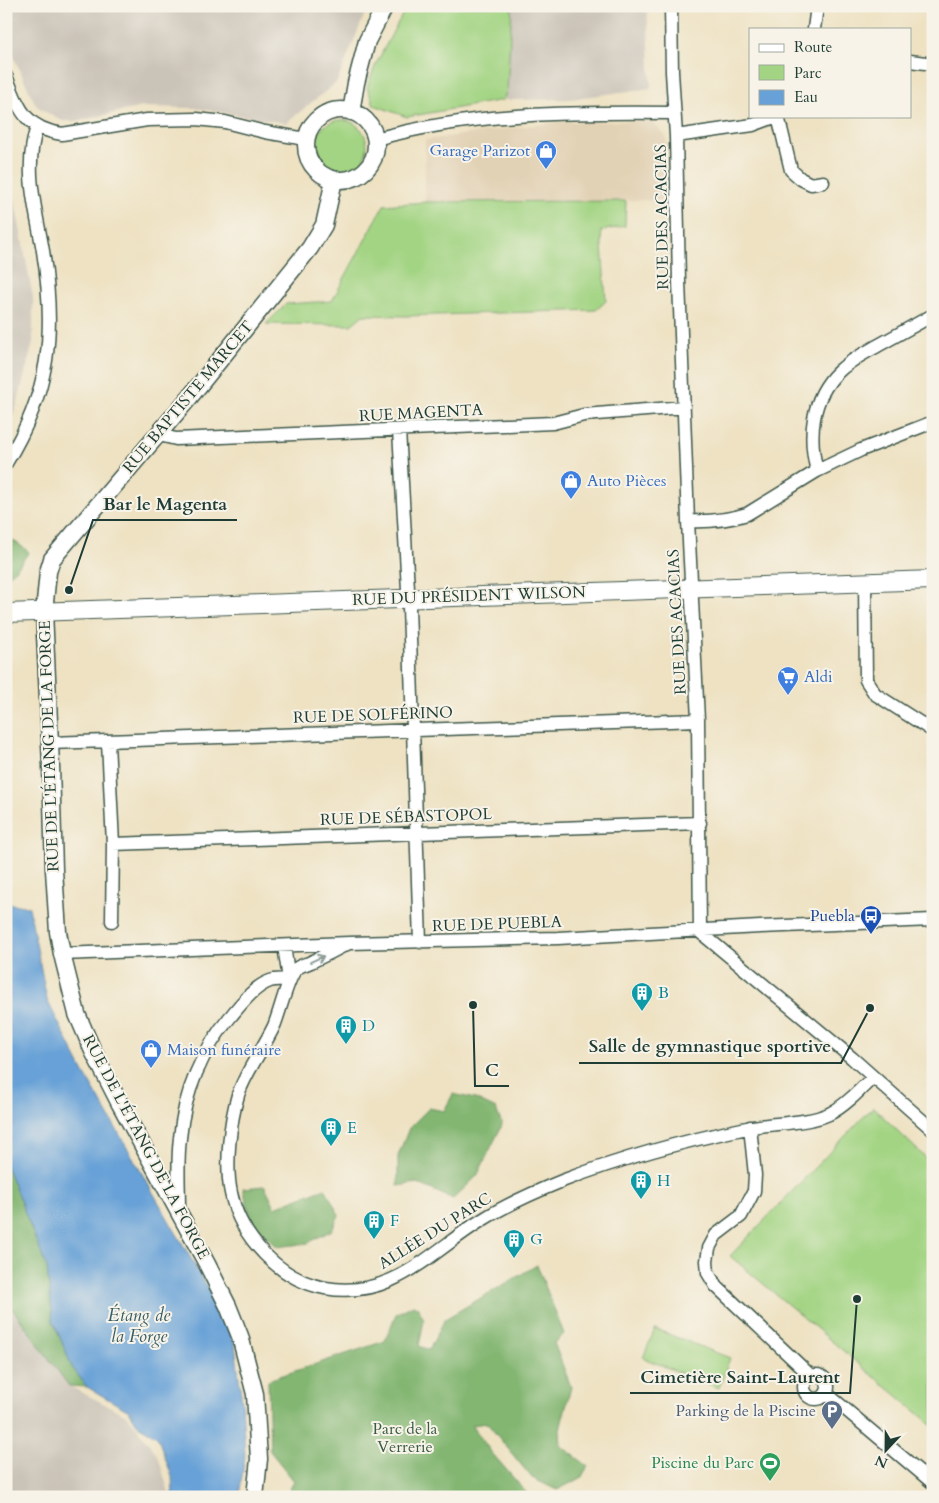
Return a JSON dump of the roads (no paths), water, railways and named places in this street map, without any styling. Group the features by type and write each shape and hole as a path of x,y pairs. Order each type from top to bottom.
{"main road":[{"name":"RUE DU PRÉSIDENT WILSON","path":"6,613 933,580"}],"street":[{"path":"351,112 367,41 385,6"},
{"name":"RUE DES ACACIAS","path":"671,6 688,521 698,720 700,932"},
{"path":"814,28 817,6"},
{"path":"912,62 933,64"},
{"path":"6,76 14,96 31,123 50,132 62,134 147,120 196,119 212,120 265,132 306,138"},
{"path":"332,111 351,112 367,122 376,140 376,151 366,171 346,180 334,180 326,177 312,165 308,157 306,138 315,121 323,115 332,111"},
{"path":"376,140 422,128 501,117 543,114 674,113"},
{"path":"676,136 753,125 772,118"},
{"path":"778,118 791,170 801,180 811,184 823,182"},
{"path":"6,464 23,433 37,401 48,350 50,324 49,295 30,166 31,149 37,127"},
{"name":"RUE BAPTISTE MARCET","path":"44,612 48,572 52,559 159,435 322,232 334,180"},
{"path":"817,472 813,456 812,436 814,419 826,386 837,372 850,361 933,315"},
{"name":"RUE MAGENTA","path":"159,435 176,439 553,423 584,415 684,406"},
{"path":"688,521 709,521 747,514 817,472 861,450 933,422"},
{"path":"399,430 408,598 420,942"},
{"path":"865,582 866,680 874,694 933,731"},
{"name":"RUE DE L'ÉTANG DE LA FORGE","path":"44,612 55,885 58,932 62,954 77,1014 93,1051 179,1210 228,1306 240,1336 255,1394 258,1426 259,1459 255,1497"},
{"name":"RUE DE SOLFÉRINO","path":"50,743 698,720"},
{"path":"108,742 113,844 112,920"},
{"name":"RUE DE SÉBASTOPOL","path":"113,844 700,823"},
{"name":"RUE DE PUEBLA","path":"62,954 700,932 760,927 933,920"},
{"path":"700,932 933,1130"},
{"name":"ALLÉE DU PARC","path":"289,979 297,968 349,943"},
{"path":"291,946 297,968"},
{"name":"ALLÉE DU PARC","path":"291,946 289,979 284,1000 276,1021 239,1094 232,1121 229,1145 230,1193 241,1221 259,1248 278,1267 299,1280 322,1288 341,1290 365,1288 386,1283 419,1265 449,1241 508,1205 559,1182 621,1159 750,1127 818,1118 831,1113 872,1077"},
{"path":"179,1210 180,1136 187,1101 202,1059 228,1020 254,992 270,981 289,979"},
{"path":"750,1127 755,1175 754,1191 741,1216 716,1235 709,1248 707,1260 708,1273 716,1286 811,1376"},
{"path":"819,1375 825,1379 828,1386 826,1393 812,1398 806,1393 805,1382 811,1376 819,1375"},
{"path":"826,1393 933,1483"}],"water":[{"name":"Étang de la Forge","path":"6,903 29,907 47,1000 83,1071 220,1309 235,1344 242,1402 245,1456 239,1497 173,1497 172,1476 157,1436 138,1425 129,1411 87,1387 72,1367 53,1320 47,1268 6,1165"}],"place":[{"name":"Garage Parizot","path":"546,170"},
{"name":"Auto Pièces","path":"571,500"},
{"name":"Bar le Magenta","path":"69,590"},
{"name":"Aldi","path":"788,696"},
{"name":"Puebla","path":"871,935"},
{"name":"C","path":"473,1005"},
{"name":"Salle de gymnastique sportive","path":"870,1008"},
{"name":"B","path":"642,1012"},
{"name":"D","path":"346,1045"},
{"name":"Maison funéraire","path":"151,1069"},
{"name":"E","path":"331,1147"},
{"name":"H","path":"641,1200"},
{"name":"F","path":"374,1240"},
{"name":"G","path":"514,1259"},
{"name":"Cimetière Saint-Laurent","path":"857,1299"},
{"name":"Parking de la Piscine","path":"832,1430"},
{"name":"Piscine du Parc","path":"770,1482"}],"park label":[{"name":"Parc de la Verrerie","path":"405,1438"}]}
